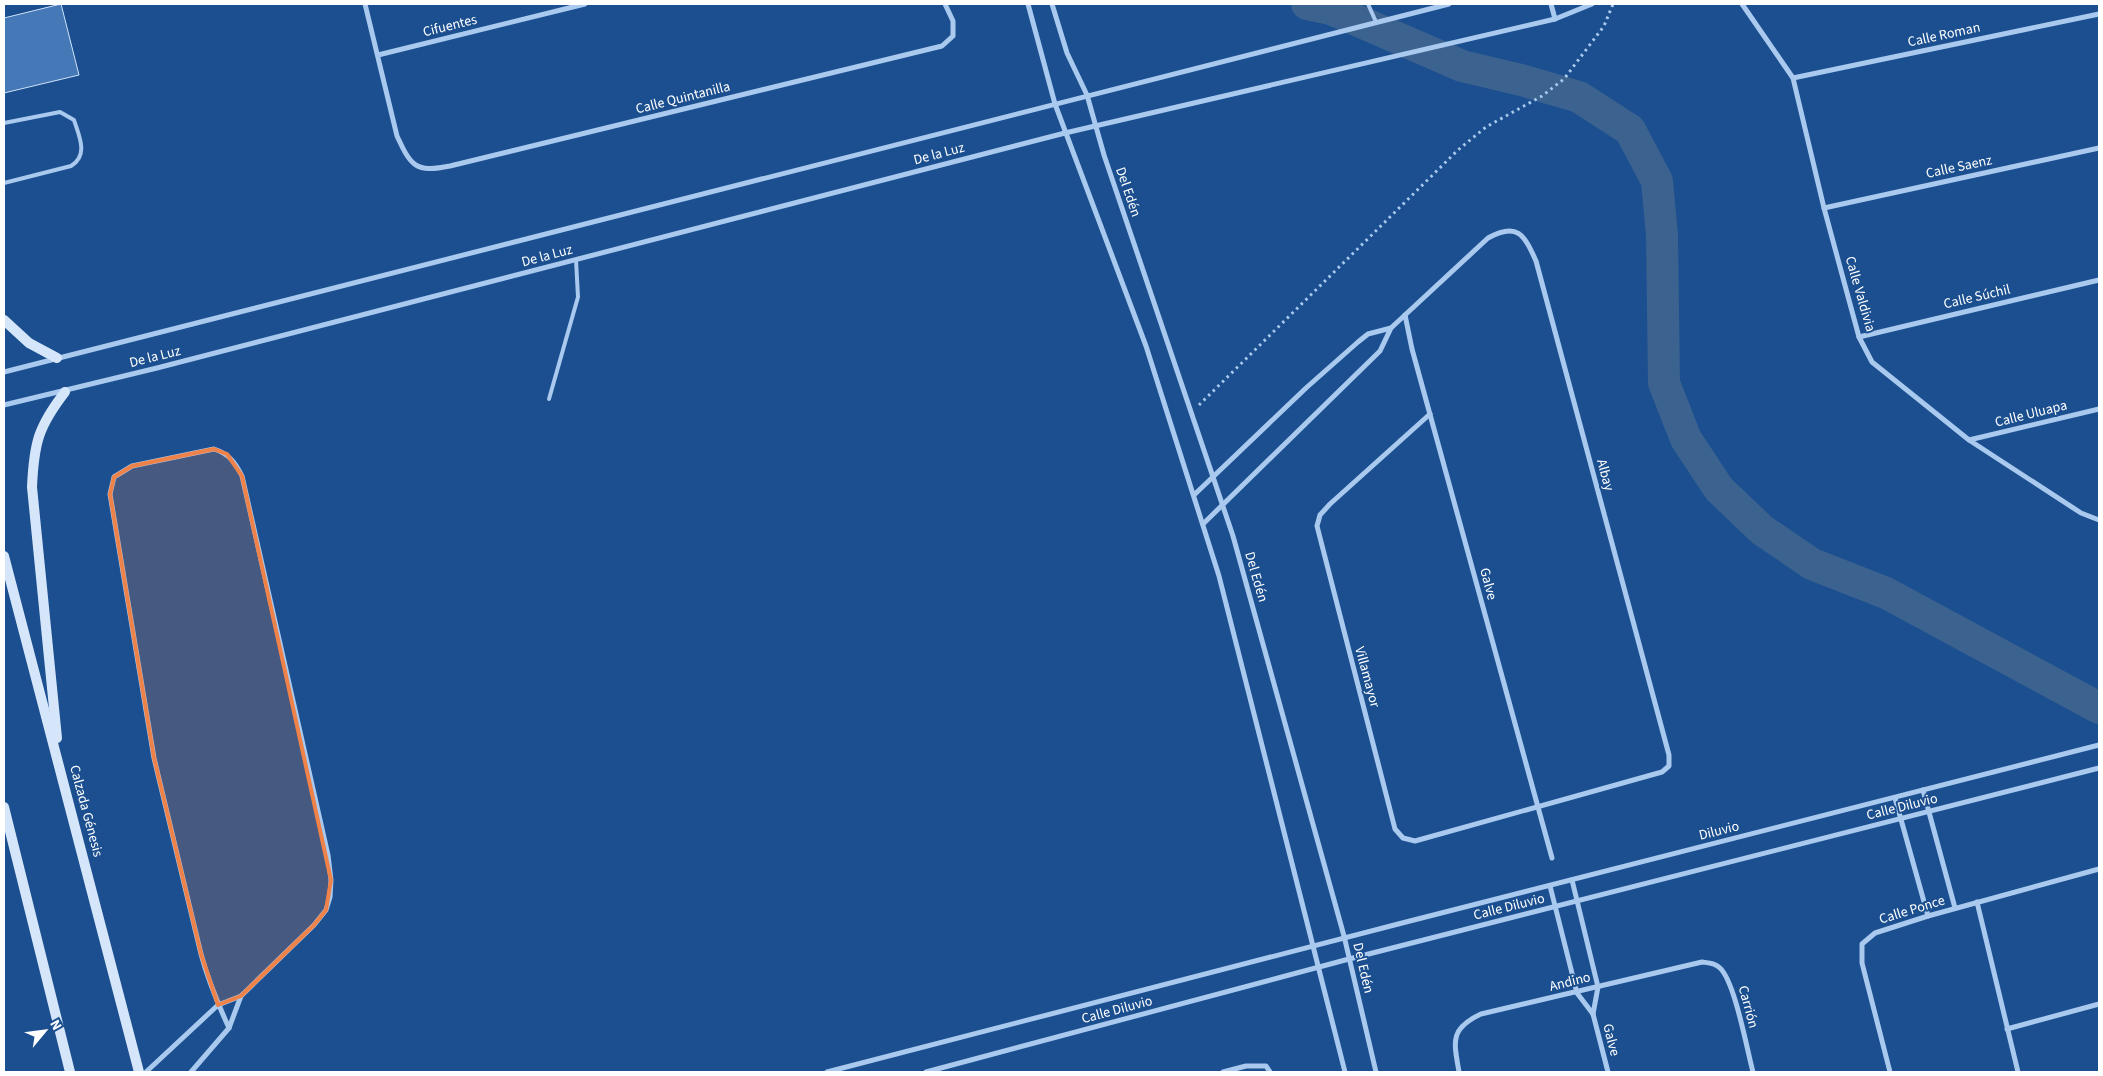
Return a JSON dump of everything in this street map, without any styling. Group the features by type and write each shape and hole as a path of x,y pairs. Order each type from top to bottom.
{"street":[{"path":"365,4 378,55"},
{"name":"Cifuentes","path":"378,55 585,4"},
{"name":"Calle Quintanilla","path":"378,55 398,136 407,156 416,167 426,170 460,164 942,46 953,36 953,21 945,4"},
{"path":"1028,4 1055,104 1146,346 1222,585 1317,968 1345,1072"},
{"name":"Del Edén","path":"1052,4 1067,53 1087,95 1222,505 1344,936 1376,1072"},
{"name":"De la Luz","path":"4,372 1449,4"},
{"path":"1551,4 1555,19"},
{"name":"De la Luz","path":"4,405 65,392 1065,133 1555,19 1592,4"},
{"name":"Calle Valdivia","path":"1742,4 1793,78 1824,208 1859,337 1872,362 1969,440 2081,513 2099,520"},
{"name":"Calle Roman","path":"1793,78 2099,14"},
{"name":"Calle Saenz","path":"1824,208 2099,148"},
{"name":"Albay","path":"1203,524 1380,352 1391,328 1488,238 1500,232 1514,230 1521,234 1529,244 1538,270 1670,756 1669,766 1662,772 1550,803"},
{"name":"Calle Súchil","path":"1859,337 2099,280"},
{"name":"Galve","path":"1405,315 1430,414 1552,858"},
{"path":"4,320 29,343 57,358"},
{"name":"Albay","path":"1194,495 1306,388 1358,342 1368,334 1391,328"},
{"path":"60,766 45,600 32,487 33,458 39,432 46,418 65,392"},
{"name":"Calle Uluapa","path":"1969,440 2099,409"},
{"name":"Villamayor","path":"1430,414 1330,504 1320,515 1317,526 1395,829 1404,838 1415,841 1550,803"},
{"path":"146,1072 218,1005 241,996 314,925 326,910 332,880 326,846 242,476 236,464 227,454 214,449 132,466 114,477 110,494 154,758 201,954 218,1005 229,1028"},
{"name":"Calzada Génesis","path":"4,556 139,1072"},
{"name":"Diluvio","path":"827,1072 1313,946 1344,936 1550,886 2099,745"},
{"name":"Calle Diluvio","path":"926,1072 1349,959 2099,768"},
{"path":"1923,790 1955,908"},
{"path":"1895,798 1928,916"},
{"path":"4,807 70,1072"},
{"name":"Calle Ponce","path":"1890,1072 1862,963 1862,944 1875,933 1928,916 2099,869"},
{"path":"1572,880 1598,987 1593,1014"},
{"path":"1550,886 1577,993 1593,1014"},
{"path":"1977,902 2018,1072"},
{"name":"Andino","path":"1459,1072 1454,1040 1463,1025 1481,1014 1577,993 1702,962"},
{"name":"Carrión","path":"1702,962 1714,964 1720,968 1730,982 1753,1072"},
{"path":"190,1072 229,1028 241,996"},
{"path":"2008,1029 2099,1004"},
{"name":"Galve","path":"1593,1014 1608,1072"},
{"path":"1223,1072 1246,1066 1266,1066 1270,1072"}],"lane":[{"path":"1368,4 1376,22"},
{"path":"4,123 60,112 74,120 82,153 79,160 71,166 4,183"},
{"path":"549,399 578,297 579,285 576,260"}],"path":[{"path":"1192,412 1458,150 1486,127 1542,96 1564,79 1604,26 1613,4"}],"highlighted area":[{"path":"214,449 227,454 242,476 331,880 326,910 314,925 241,996 218,1005 201,954 154,758 110,494 114,477 132,466"}],"building":[{"path":"61,4 79,75 4,93 4,18"}],"waterway":[{"path":"1307,4 1331,9 1462,66 1525,81 1579,97 1630,130 1657,181 1662,236 1664,383 1686,439 1719,489 1762,530 1812,564 1886,593 2099,708"}]}
